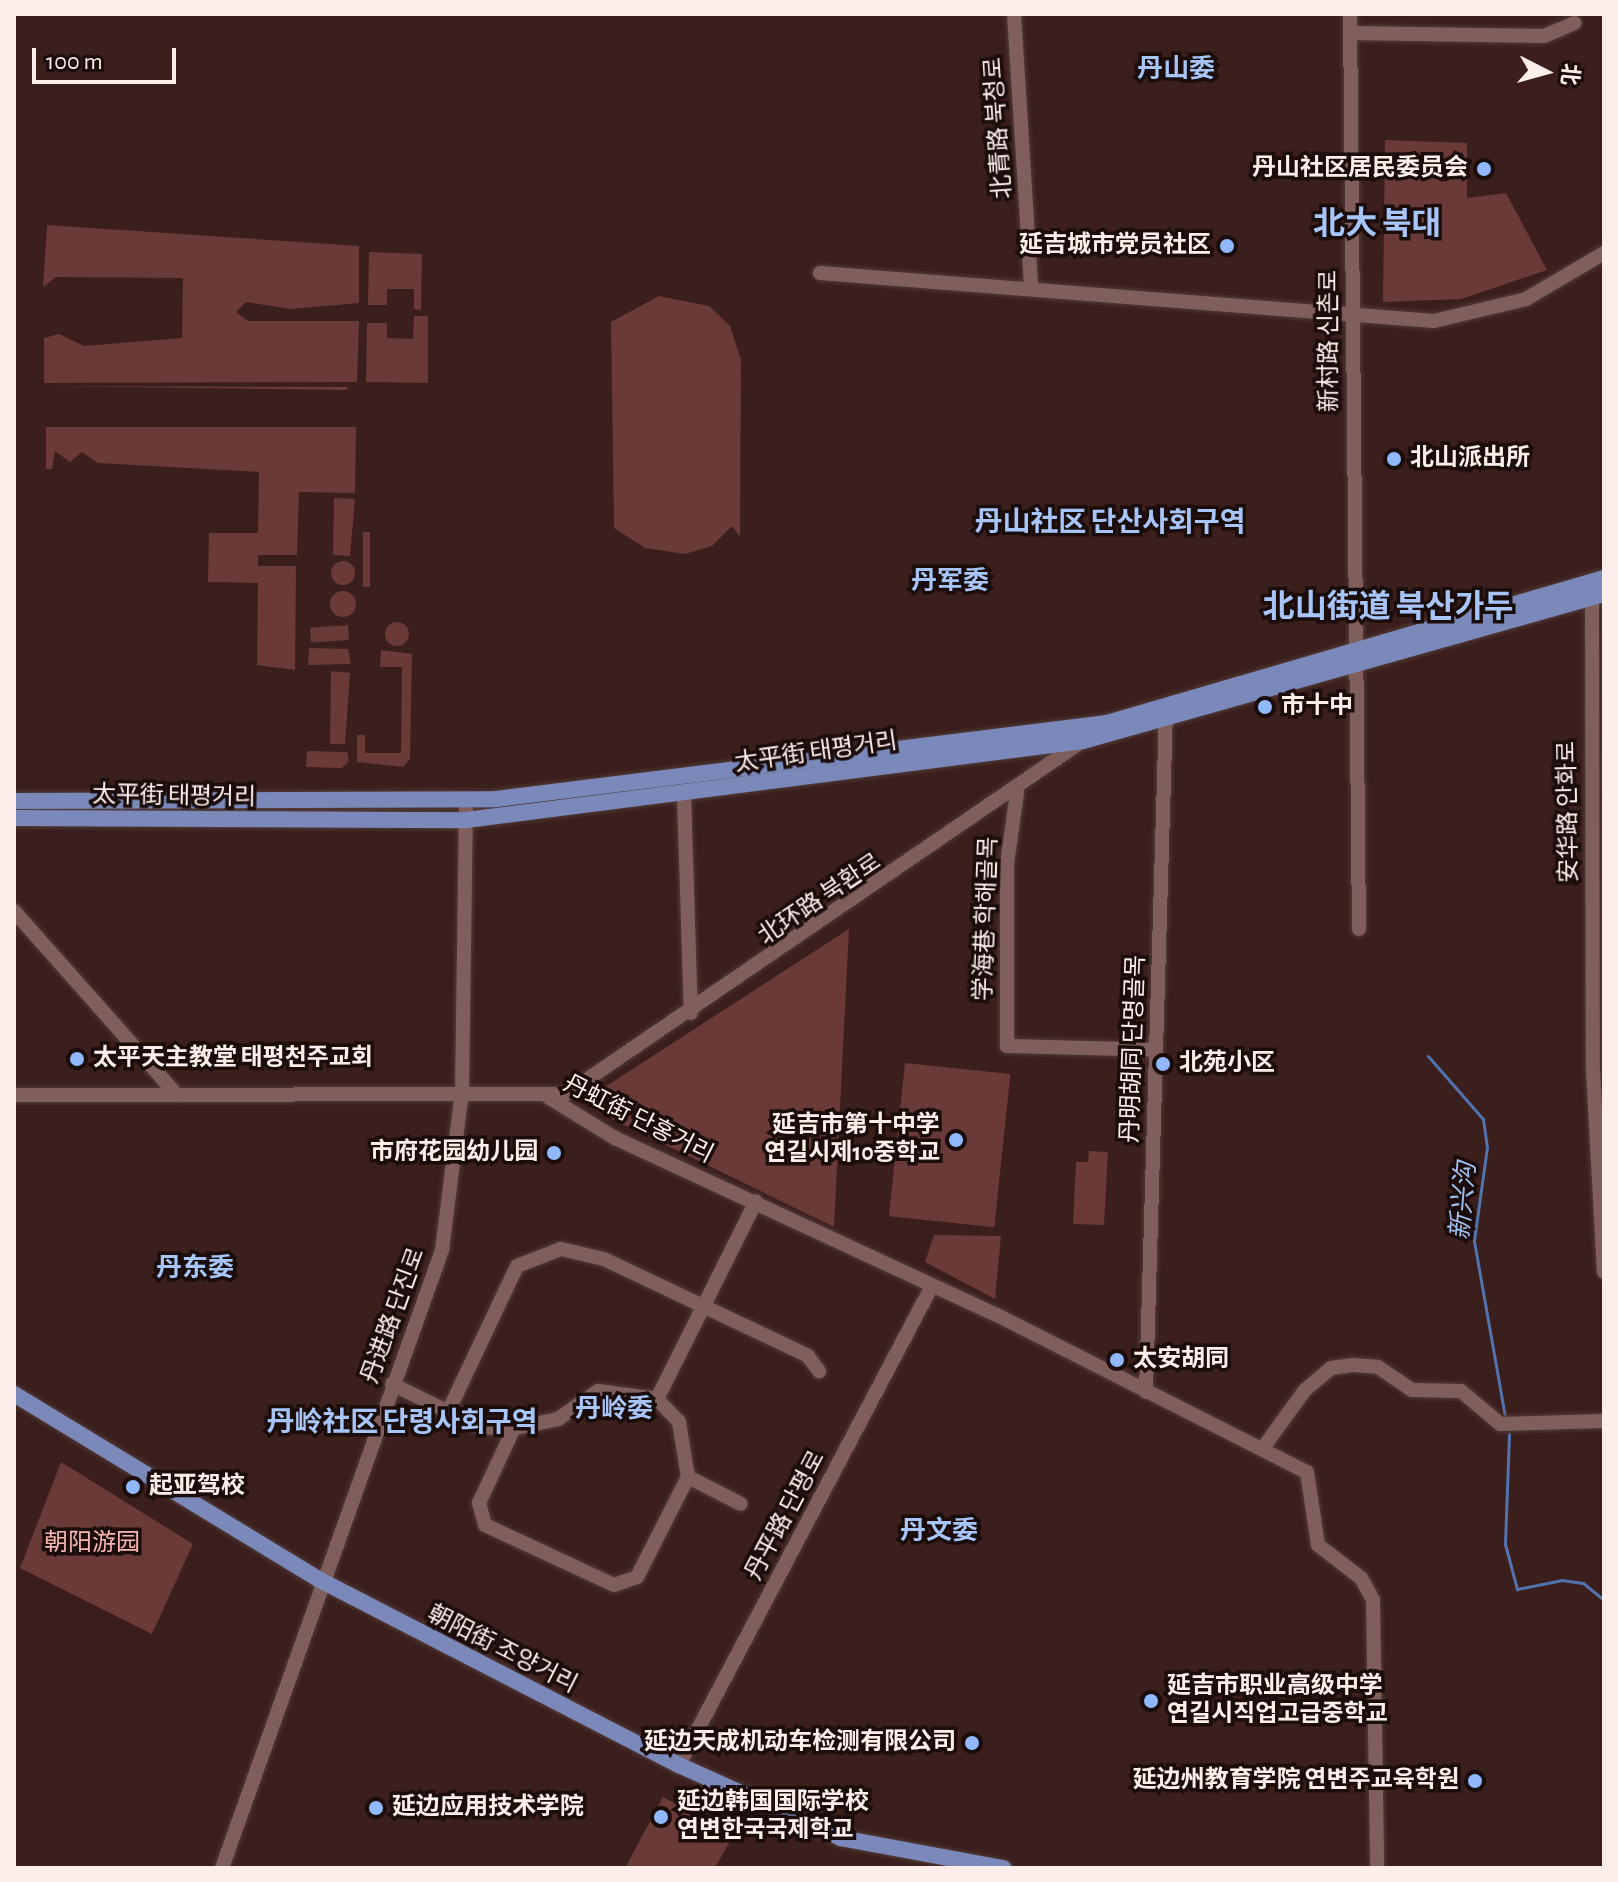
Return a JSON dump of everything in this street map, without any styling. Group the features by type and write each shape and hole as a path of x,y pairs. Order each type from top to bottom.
{"main road":[{"name":"太平街 태평거리","path":"14,818 466,820 684,795 1083,741 1598,588"},
{"name":"太平街 태평거리","path":"14,801 466,801 1166,715"},
{"name":"朝阳街 조양거리","path":"14,1394 320,1580 679,1765 841,1838 1003,1868"}],"street":[{"name":"北青路 북청로","path":"1014,14 1031,288"},
{"name":"新村路 신촌로","path":"1350,14 1359,929"},
{"path":"1350,33 1544,36 1574,23"},
{"path":"820,273 1031,288 1352,317 1434,321 1479,313 1526,299 1604,253"},
{"name":"安华路 안화로","path":"1598,588 1589,816 1601,1042 1593,1070 1604,1272"},
{"name":"丹明胡同 단명골목","path":"1146,1392 1166,715"},
{"name":"北环路 북환로","path":"548,1097 573,1090 691,1013 1017,793 1107,723"},
{"name":"学海巷 학해골목","path":"1017,793 1007,864 1007,1046 1156,1050"},
{"path":"684,795 691,1013"},
{"name":"丹进路 단진로","path":"222,1868 320,1580 442,1250 462,1092 466,801"},
{"path":"14,911 177,1095"},
{"name":"丹虹街 단홍거리","path":"14,1095 462,1092 548,1097 615,1138 756,1201 1307,1472 1318,1545 1361,1578 1373,1600 1377,1868"},
{"path":"657,1399 756,1201"},
{"path":"448,1412 509,1278 527,1257 583,1251 808,1356 819,1371"},
{"name":"丹平路 단평로","path":"679,1765 932,1286"},
{"path":"1263,1448 1305,1390 1331,1368 1352,1365 1378,1367 1412,1390 1461,1391 1500,1424 1604,1421"},
{"path":"392,1384 448,1412 513,1430 558,1419 598,1391 657,1399 679,1422 688,1477 637,1577 614,1585 485,1525 479,1503 513,1430"},
{"path":"688,1477 741,1504"}],"green space":[{"path":"1385,140 1467,143 1467,198 1506,193 1547,270 1461,299 1383,302"},
{"path":"47,225 359,246 359,303 291,309 246,302 236,312 248,321 359,321 357,382 44,383 44,338 59,334 84,346 182,338 183,278 56,277 43,287"},
{"path":"369,252 422,254 421,310 414,309 414,289 387,289 387,305 368,305"},
{"path":"659,296 709,306 730,326 741,360 740,537 732,526 712,546 685,554 645,548 614,528 611,322"},
{"path":"414,316 428,316 428,383 366,382 367,323 387,323 387,338 413,339"},
{"path":"44,386 348,387 346,390"},
{"path":"46,427 356,427 355,493 299,492 297,555 258,555 258,566 296,566 295,670 257,665 258,583 208,582 209,533 258,533 259,472 98,463 82,452 70,462 55,451 52,469 46,469"},
{"path":"334,498 355,499 350,556 333,555"},
{"path":"363,532 370,532 370,587 363,587"},
{"path":"343,561 352,564 355,573 352,582 343,585 334,582 331,573 334,564"},
{"path":"343,591 352,595 356,604 352,613 343,617 334,613 330,604 334,595"},
{"path":"397,622 406,625 409,634 406,643 397,646 388,643 385,634 388,625"},
{"path":"348,625 349,640 311,643 310,628"},
{"path":"309,648 348,649 351,664 308,665"},
{"path":"381,650 412,654 410,759 403,767 357,762 357,735 365,735 365,753 401,753 402,667 380,667"},
{"path":"331,671 350,673 345,744 330,744"},
{"path":"307,751 347,752 349,761 342,768 306,767"},
{"path":"849,929 834,1227 590,1108 591,1096"},
{"path":"905,1063 1010,1074 994,1227 889,1216"},
{"path":"1089,1151 1108,1152 1104,1225 1073,1224 1076,1162 1088,1162"},
{"path":"934,1235 1001,1236 995,1299 925,1262"},
{"name":"朝阳游园","path":"61,1462 193,1544 152,1634 20,1568"},
{"path":"663,1797 734,1834 715,1868 625,1868"}],"waterway":[{"name":"新兴沟","path":"1428,1056 1483,1119 1487,1147 1474,1241 1505,1416"},
{"name":"新兴沟","path":"1509,1434 1505,1544 1517,1589 1562,1580 1583,1583 1604,1600"}],"place":[{"name":"丹山社区居民委员会","path":"1484,169"},
{"name":"延吉城市党员社区","path":"1227,246"},
{"name":"北山派出所","path":"1394,459"},
{"name":"市十中","path":"1265,707"},
{"name":"太平天主教堂 태평천주교회","path":"77,1059"},
{"name":"北苑小区","path":"1163,1064"},
{"name":"延吉市第十中学 연길시제10중학교","path":"956,1140"},
{"name":"市府花园幼儿园","path":"554,1153"},
{"name":"太安胡同","path":"1117,1360"},
{"name":"起亚驾校","path":"133,1487"},
{"name":"延吉市职业高级中学 연길시직업고급중학교","path":"1151,1701"},
{"name":"延边天成机动车检测有限公司","path":"972,1743"},
{"name":"延边州教育学院 연변주교육학원","path":"1475,1781"},
{"name":"延边应用技术学院","path":"376,1808"},
{"name":"延边韩国国际学校 연변한국국제학교","path":"661,1817"}],"district":[{"name":"丹山委","path":"1176,70"},
{"name":"北大 북대","path":"1377,224"},
{"name":"丹山社区 단산사회구역","path":"1110,523"},
{"name":"丹军委","path":"950,582"},
{"name":"北山街道 북산가두","path":"1388,607"},
{"name":"丹东委","path":"195,1269"},
{"name":"丹岭委","path":"614,1410"},
{"name":"丹岭社区 단령사회구역","path":"402,1423"},
{"name":"丹文委","path":"939,1532"}]}
